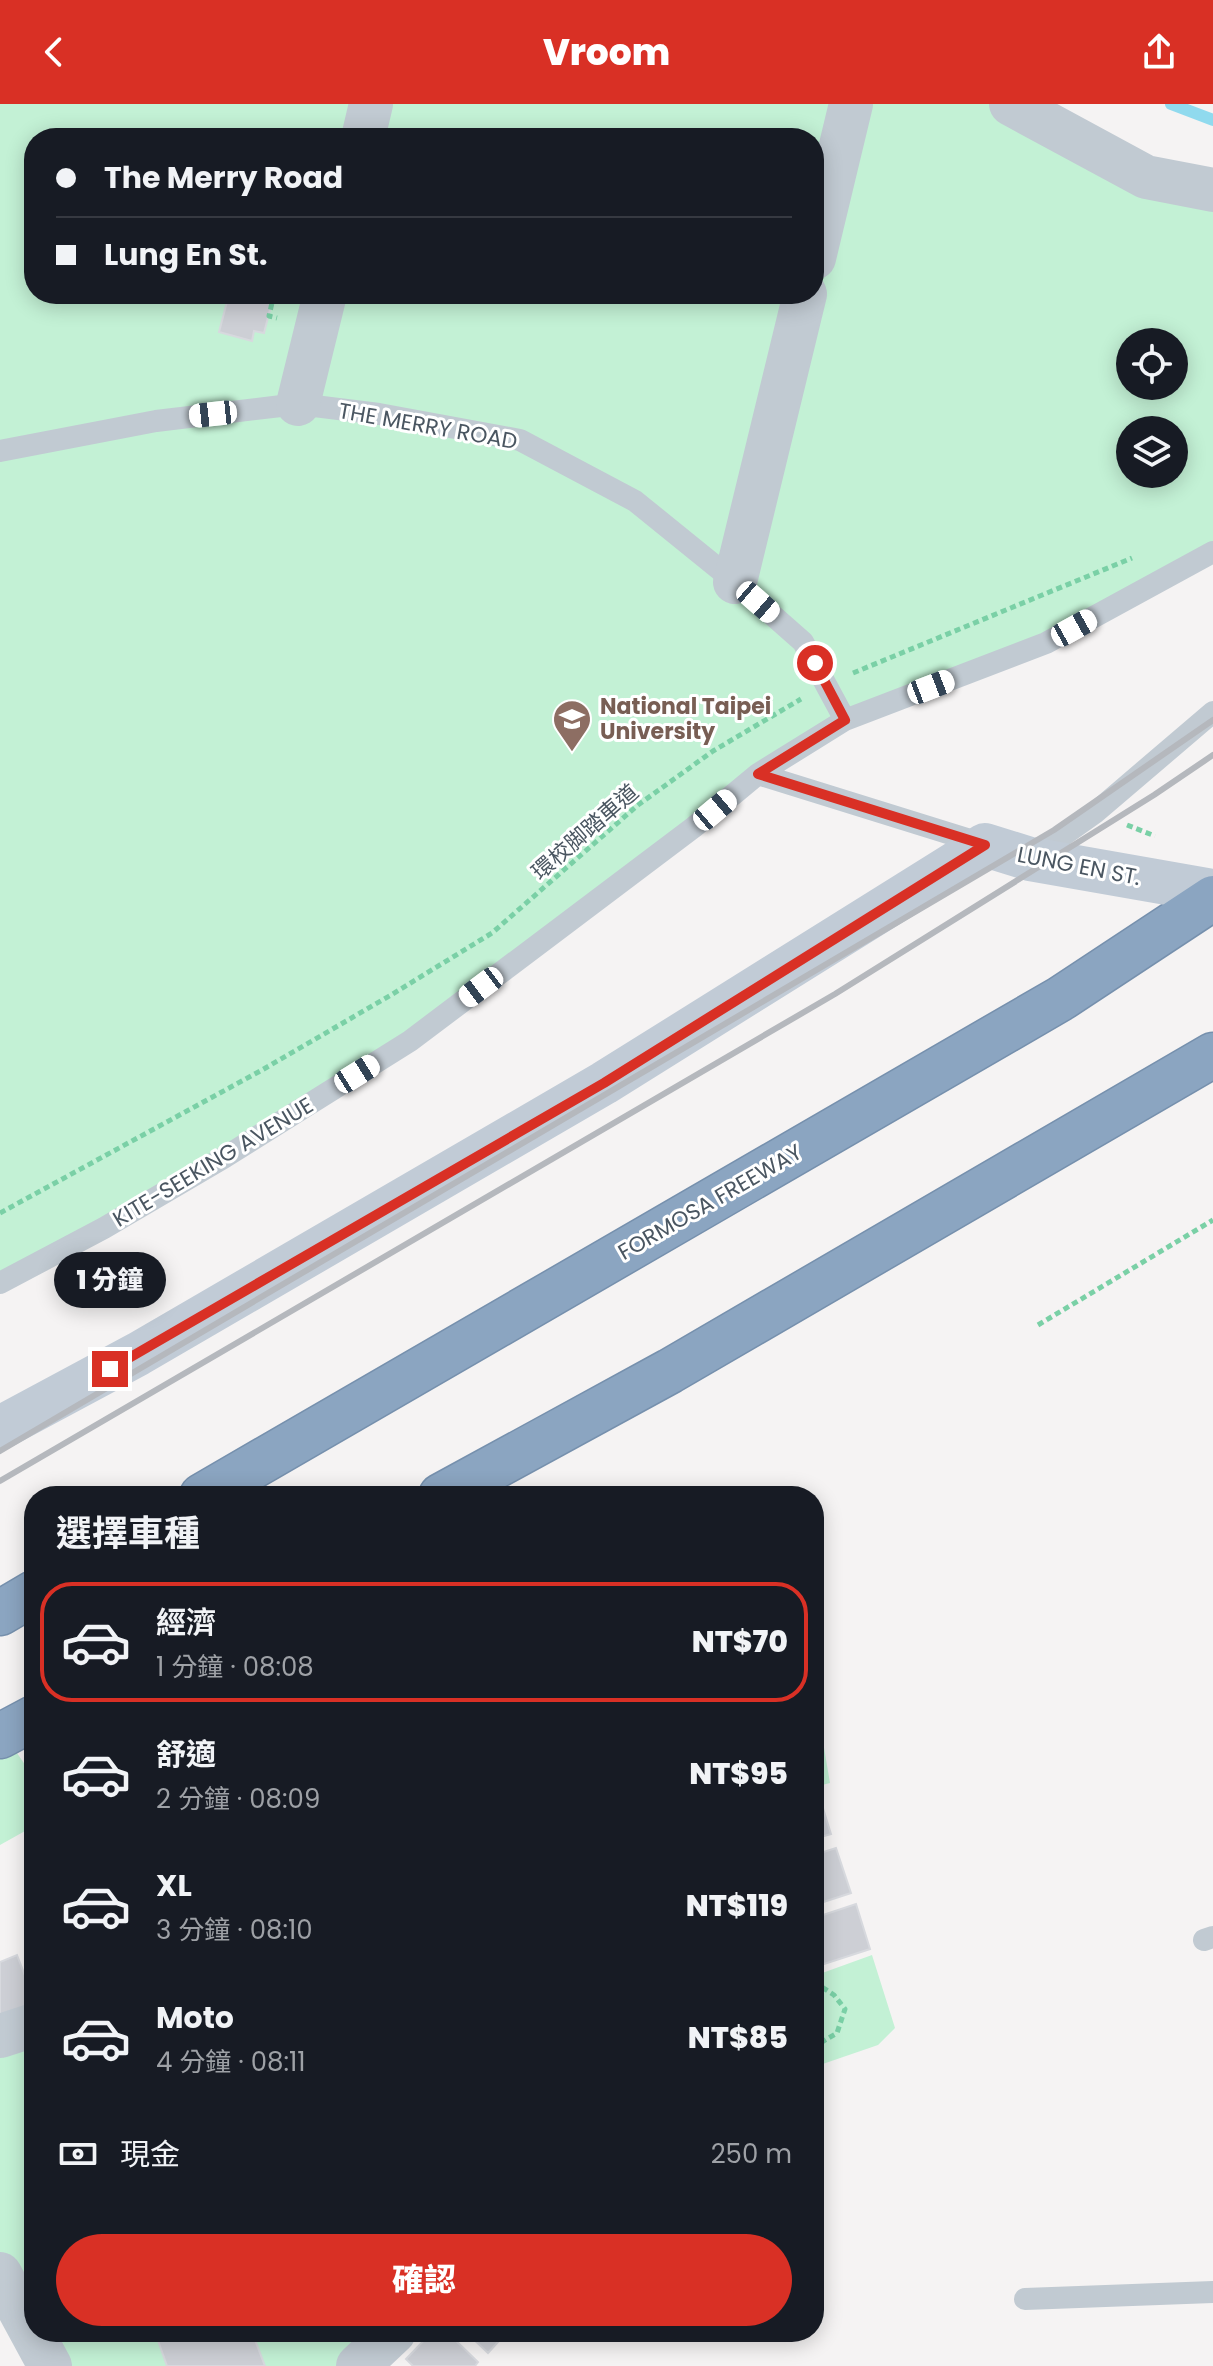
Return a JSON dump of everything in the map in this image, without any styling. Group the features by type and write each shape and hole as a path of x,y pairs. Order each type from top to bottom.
{"highway":[{"name":"FORMOSA FREEWAY","path":"219,1486 1060,999 1213,898"},
{"path":"459,1486 670,1371 1213,1055"},
{"path":"0,1613 24,1599"},
{"path":"0,1736 24,1723"}],"street":[{"path":"365,128 371,104"},
{"path":"824,216 851,104"},
{"path":"1011,104 1146,177 1213,190"},
{"path":"298,404 323,304"},
{"path":"735,582 803,304"},
{"path":"0,1428 138,1354 604,1083 985,845"},
{"name":"LUNG EN ST.","path":"985,845 1030,859 1213,891"},
{"path":"0,2036 24,2028"},
{"path":"0,2274 24,2318"},
{"path":"37,2342 50,2366"},
{"path":"358,2366 383,2342"}],"lane":[{"name":"THE MERRY ROAD","path":"0,451 156,421 298,404 379,414 520,440 635,501 735,582 803,642 845,720"},
{"name":"KITE-SEEKING AVENUE","path":"0,1283 104,1228 211,1165 410,1041 694,827 758,774 845,720 1046,643 1213,552"},
{"path":"1030,859 1096,812 1213,712"},
{"path":"758,774 985,845"},
{"path":"1025,2299 1213,2292"}],"path":[{"name":"環校脚踏車道","path":"0,1213 262,1070 492,933 638,805 713,751 826,684 1133,557"},
{"path":"1038,1325 1213,1220"},
{"path":"824,1988 845,2009 837,2033 824,2041"}],"green space":[{"name":"National Taipei University","path":"0,104 1011,104 1213,190 1213,552 1046,643 845,720 410,1041 0,1283"},
{"path":"0,1728 24,1763 24,1832 0,1845"},
{"path":"824,1748 830,1783 824,1784"},
{"path":"872,1955 895,2028 878,2045 824,2064 824,1972"},
{"path":"24,2028 24,2318 0,2274 0,2036"},
{"path":"37,2342 383,2342 358,2366 50,2366"}],"building":[{"path":"226,304 271,304 264,333 254,331 252,341 219,332"},
{"path":"824,1812 831,1834 824,1836"},
{"path":"836,1848 851,1893 824,1902 824,1852"},
{"path":"856,1904 870,1949 824,1964 824,1915"},
{"path":"17,1955 24,1973 24,2011 0,2020 0,1962"},
{"path":"159,2342 256,2342 265,2366 167,2366"},
{"path":"422,2342 457,2342 478,2362 475,2366 413,2366 406,2359"},
{"path":"476,2342 498,2342 488,2353"}],"waterway":[{"path":"1171,104 1213,120"}],"railway":[{"path":"0,1451 1054,830 1213,720"},
{"path":"0,1481 835,994 1213,755"}],"place":[{"name":"National Taipei University","path":"572,753"}],"route":[{"path":"110,1369 604,1083 985,845 758,774 845,720 815,663"}]}
